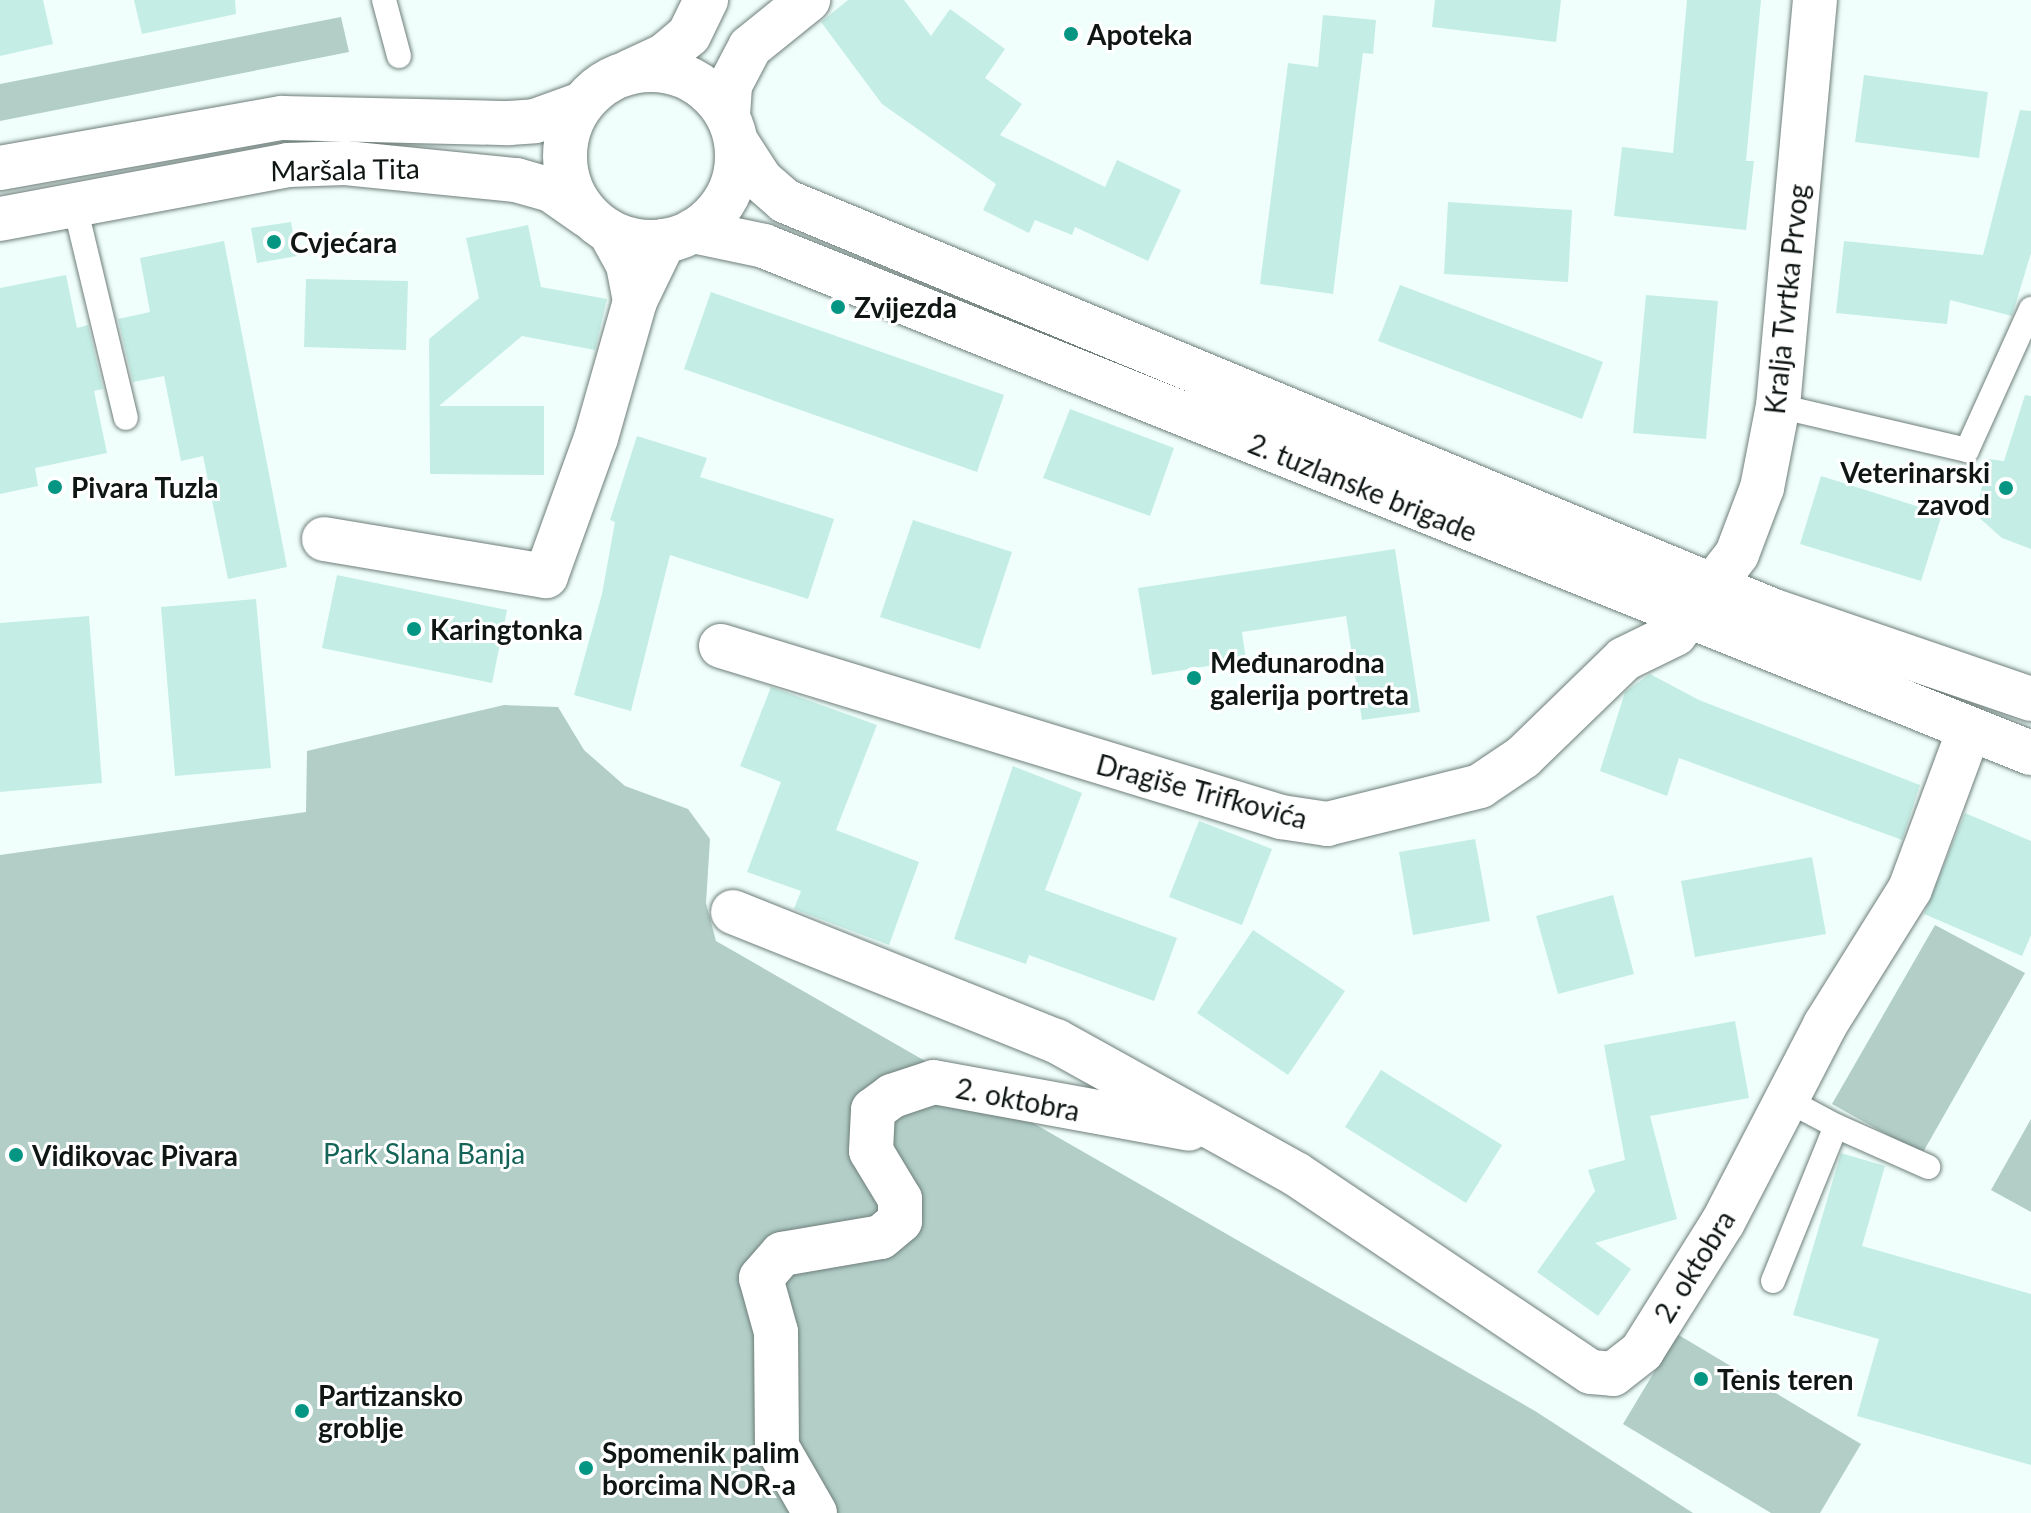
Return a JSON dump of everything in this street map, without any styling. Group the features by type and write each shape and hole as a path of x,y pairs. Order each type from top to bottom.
{"street":[{"path":"635,301 628,265 599,224 574,196 565,161 570,125 582,104 626,73 665,55 689,35 706,0"},
{"path":"324,539 546,576 596,438 635,301 678,236 729,194 732,129 730,85 750,47 808,0"},
{"name":"Kralja Tvrtka Prvog","path":"1700,602 1737,554 1762,488 1778,406 1815,0"},
{"path":"626,73 655,70 684,76 709,92 732,129"},
{"name":"Maršala Tita","path":"0,168 61,154 282,118 509,123 547,118 582,104"},
{"name":"2. tuzlanske brigade","path":"732,129 761,180 785,201 1700,602 1969,730 2031,753"},
{"path":"61,154 74,202"},
{"name":"Maršala Tita","path":"0,219 74,202 288,165 345,163 516,180 551,190 599,224"},
{"path":"599,224 678,236"},
{"name":"2. tuzlanske brigade","path":"678,236 764,246 1700,602 2031,699"},
{"name":"Dragiše Trifkovića","path":"721,646 1197,796 1327,824 1480,786 1523,757 1624,659 1675,634 1700,602"},
{"name":"2. oktobra","path":"733,912 1056,1041 1215,1133 1296,1174 1591,1372 1613,1374 1642,1351 1789,1101 1825,1025 1910,889 1969,730"},
{"name":"2. oktobra","path":"815,1513 777,1447 776,1332 761,1278 782,1254 881,1237 900,1221 900,1199 869,1141 873,1110 881,1102 934,1082 1215,1133"}],"lane":[{"path":"384,0 399,56"},
{"path":"74,202 126,418"},
{"path":"1778,406 1967,450 2031,309"},
{"path":"1789,1101 1836,1126 1928,1167"},
{"path":"1773,1281 1836,1126"}],"green space":[{"path":"341,17 349,52 0,121 0,84"},
{"name":"Park Slana Banja","path":"504,705 558,707 584,750 625,786 688,809 710,839 706,903 716,941 1535,1411 1693,1513 0,1513 0,855 306,812 307,751"},
{"path":"1935,925 2025,973 1922,1154 1832,1104"},
{"path":"2031,1119 2031,1212 1991,1190"},
{"name":"Tenis teren","path":"1677,1334 1861,1444 1820,1513 1771,1513 1623,1424"}],"building":[{"path":"0,0 43,0 53,44 0,56"},
{"path":"134,0 235,0 236,14 142,34"},
{"path":"848,0 904,0 931,36 950,9 1005,49 985,78 1022,104 1000,135 1105,187 1117,160 1181,190 1148,261 1075,227 1072,235 1035,220 1029,233 983,210 996,184 882,104 821,22"},
{"path":"1435,0 1561,0 1556,42 1432,27"},
{"path":"1687,0 1761,0 1746,161 1754,161 1746,230 1614,216 1622,147 1673,153"},
{"path":"1323,15 1376,20 1373,54 1363,53 1333,294 1260,284 1288,63 1318,67"},
{"path":"1864,75 1988,92 1979,158 1855,142"},
{"path":"2020,110 2031,111 2031,253 2012,316 1950,300 1947,324 1836,313 1844,241 1983,255"},
{"path":"1448,202 1572,210 1568,282 1444,274"},
{"name":"Cvjećara","path":"291,222 297,256 257,263 251,228"},
{"path":"528,225 541,287 607,299 595,350 522,336 439,406 544,406 544,475 430,474 429,339 479,298 466,238"},
{"path":"224,241 287,567 228,579 203,456 181,461 164,376 133,382 118,319 150,312 140,258"},
{"path":"66,275 77,328 88,325 103,389 94,391 107,453 35,468 38,486 0,494 0,288"},
{"path":"306,279 408,281 406,350 304,347"},
{"path":"1400,285 1603,362 1582,419 1378,341"},
{"path":"711,292 1004,395 977,472 684,369"},
{"path":"1646,295 1718,301 1706,439 1633,433"},
{"name":"Veterinarski zavod","path":"2025,395 2031,396 2031,549 2002,538 1976,515 1988,459 2004,461"},
{"path":"1070,409 1174,448 1150,516 1043,478"},
{"path":"637,436 707,458 700,477 834,519 808,599 670,555 631,711 574,695 602,594 615,522 610,520"},
{"path":"1821,476 1942,514 1921,581 1800,544"},
{"path":"913,520 1012,552 980,649 880,617"},
{"path":"1395,549 1420,712 1362,720 1346,616 1242,632 1246,660 1152,675 1138,588"},
{"name":"Karingtonka","path":"337,575 507,610 492,683 322,648"},
{"path":"256,599 271,768 175,776 161,607"},
{"path":"89,616 102,783 0,792 0,623"},
{"path":"1650,674 1699,700 1920,785 1902,840 1679,758 1667,796 1600,771 1625,692"},
{"path":"771,687 877,725 836,830 919,862 889,945 794,909 801,891 747,872 781,782 740,766"},
{"path":"1013,766 1082,793 1045,890 1177,938 1154,1001 1029,955 1026,964 954,939"},
{"path":"1965,813 2031,841 2031,935 2022,956 1924,914"},
{"path":"1199,821 1272,849 1242,925 1169,897"},
{"path":"1475,839 1490,921 1413,935 1399,852"},
{"path":"1812,857 1826,934 1695,957 1681,881"},
{"path":"1613,895 1634,974 1558,994 1536,916"},
{"path":"1253,930 1345,991 1288,1075 1197,1013"},
{"path":"1735,1021 1749,1098 1650,1116 1677,1219 1595,1243 1631,1269 1598,1316 1537,1272 1595,1191 1588,1170 1625,1160 1604,1045"},
{"path":"1381,1070 1502,1145 1466,1203 1345,1127"},
{"path":"1841,1153 1885,1166 1862,1246 2031,1294 2031,1465 1857,1416 1879,1339 1793,1315"}],"place":[{"name":"Apoteka","path":"1071,34"},
{"name":"Cvjećara","path":"274,242"},
{"name":"Zvijezda","path":"838,307"},
{"name":"Pivara Tuzla","path":"55,487"},
{"name":"Veterinarski zavod","path":"2006,488"},
{"name":"Karingtonka","path":"414,629"},
{"name":"Međunarodna galerija portreta","path":"1194,678"},
{"name":"Vidikovac Pivara","path":"16,1155"},
{"name":"Tenis teren","path":"1701,1379"},
{"name":"Partizansko groblje","path":"302,1411"},
{"name":"Spomenik palim borcima NOR-a","path":"586,1468"}]}
